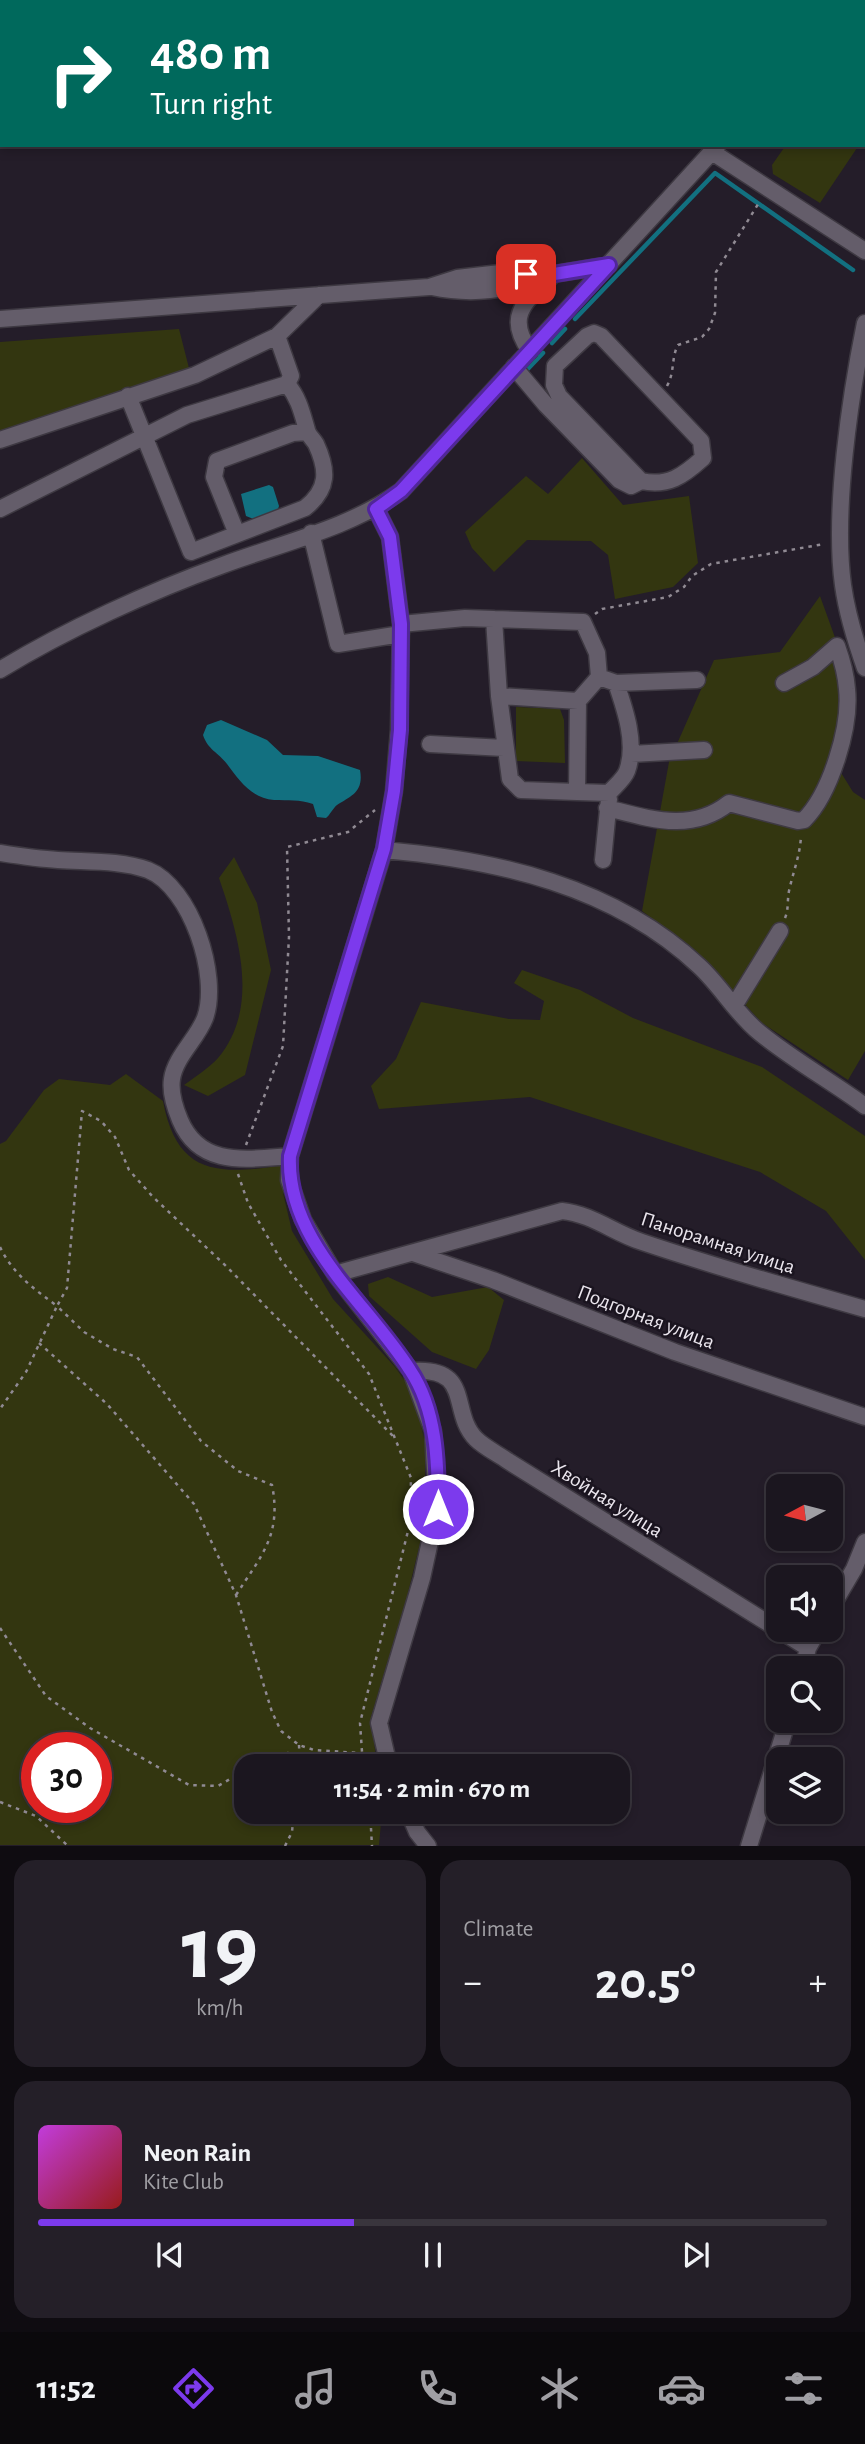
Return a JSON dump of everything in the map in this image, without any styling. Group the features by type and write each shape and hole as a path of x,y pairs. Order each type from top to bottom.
{"street":[{"path":"0,670 42,644 199,574 376,509 401,491 715,149 865,251"},
{"path":"0,319 429,287 457,278 496,274 549,275 609,265"},
{"path":"549,275 521,305 518,321 521,339 536,344 562,360"},
{"path":"0,440 195,376 277,336 319,296"},
{"path":"514,367 641,481 657,484 670,482 686,474 703,458 701,441 657,394 601,336 587,336 564,314"},
{"path":"865,323 860,383 844,476 841,542 843,583 852,631 865,668"},
{"path":"0,509 146,438 187,415 215,404 287,384 291,376 277,336"},
{"path":"553,400 555,366 587,336"},
{"path":"128,396 191,552 305,508 317,499 325,484 326,467 307,432 295,393 287,384"},
{"path":"237,534 214,477 213,469 217,461 293,433 307,432"},
{"path":"376,509 390,537 401,629 400,730 394,791 384,849 290,1156 289,1180 303,1220 335,1274 411,1371 433,1431 438,1509 422,1578 379,1723 386,1754"},
{"path":"311,533 338,644 465,618 583,622 597,653 599,677 578,701 577,792"},
{"path":"494,619 504,748 510,779 521,790 577,792 608,800 654,820 687,823 715,814 729,803 797,821 804,820 814,811 831,782 842,738 848,691 838,646 813,667 784,683"},
{"path":"599,677 616,683 697,680"},
{"path":"603,860 608,800 626,774 631,754 626,711 616,683"},
{"path":"499,696 578,701"},
{"path":"430,744 504,748"},
{"path":"631,754 704,750"},
{"path":"384,849 447,855 499,866 590,894 651,929 699,966 757,1031 865,1106"},
{"path":"0,853 147,870 172,885 191,914 203,954 209,995 206,1016 172,1079 177,1112 184,1130 208,1155 239,1159 290,1156"},
{"path":"734,1006 780,931"},
{"name":"Панорамная улица","path":"413,1253 562,1212 582,1213 632,1239 736,1274 865,1309"},
{"path":"335,1274 413,1253"},
{"name":"Подгорная улица","path":"413,1253 494,1280 676,1352 865,1417"},
{"name":"Хвойная улица","path":"411,1371 428,1370 444,1376 458,1393 475,1438 808,1648"},
{"path":"843,1593 860,1571 865,1542"},
{"path":"806,1656 811,1642"},
{"path":"749,1846 784,1733"},
{"path":"414,1824 428,1846"}],"path":[{"path":"657,394 667,386 674,373 674,353 678,345 702,337 709,329 715,313 716,272 761,198"},
{"path":"583,622 603,609 668,597 711,564 841,542"},
{"path":"39,1343 107,1404 194,1504 236,1595 272,1712 281,1731 299,1745 331,1753 360,1753 362,1710 410,1523 411,1478 369,1374 295,1280 264,1232 237,1179 239,1159 251,1137 283,1046 289,937 287,847 348,832 394,791"},
{"path":"780,931 790,905 789,894 799,861 801,837 797,821"},
{"path":"0,1409 26,1372 67,1288 82,1111 101,1121 114,1137 129,1170 153,1197 226,1266 396,1439"},
{"path":"0,1247 8,1263 28,1285 57,1306 84,1332 113,1349 137,1357 201,1441 238,1471 272,1485 273,1531 269,1547 236,1595"},
{"path":"0,1628 46,1696 90,1728 189,1785 218,1786 234,1777"},
{"path":"298,1754 299,1745"},
{"path":"0,1802 36,1816 68,1846"},
{"path":"285,1846 293,1824"},
{"path":"371,1824 372,1846"}],"green space":[{"path":"785,147 858,147 820,203 773,174 772,165"},
{"path":"179,329 190,372 0,436 0,342"},
{"path":"582,458 623,505 689,496 698,563 673,587 615,599 608,555 591,541 527,540 494,572 472,548 465,532 526,476 548,494"},
{"path":"820,596 854,690 840,771 853,792 865,800 865,1051 848,1080 762,1023 694,949 642,911 669,762 714,660 780,652"},
{"path":"516,707 560,709 564,720 565,763 516,761"},
{"path":"234,857 257,903 271,970 245,1075 208,1096 184,1085 218,1058 231,1038 239,1016 242,970 233,923 219,878"},
{"path":"522,970 580,990 633,1018 762,1067 865,1136 865,1260 826,1211 760,1172 530,1097 379,1109 371,1086 396,1059 421,1002 509,1019 540,1020 544,1001 514,983"},
{"path":"126,1074 163,1101 170,1126 179,1144 190,1157 204,1165 221,1169 240,1170 284,1165 283,1193 292,1231 333,1299 395,1367 415,1395 425,1444 425,1523 407,1597 371,1717 376,1754 234,1754 234,1824 381,1824 379,1845 0,1845 0,1144 6,1141 44,1090 59,1079 110,1085"},
{"path":"388,1277 432,1297 488,1287 504,1300 489,1350 476,1369 432,1352 369,1296 368,1284"}],"water":[{"path":"269,485 273,487 279,506 277,512 256,520 246,516 241,494"},
{"path":"221,720 267,740 283,755 318,756 360,770 358,788 326,818 317,817 313,804 259,796 241,782 205,740 203,735 207,725"}],"waterway":[{"path":"575,319 715,173 853,270"},
{"path":"552,343 565,329"},
{"path":"524,373 543,353"}],"route":[{"path":"438,1509 438,1468 433,1431 423,1397 411,1371 335,1274 303,1220 289,1180 290,1156 384,849 394,791 400,730 401,624 398,577 390,537 376,509 401,491 609,265 542,276 526,274"}]}
